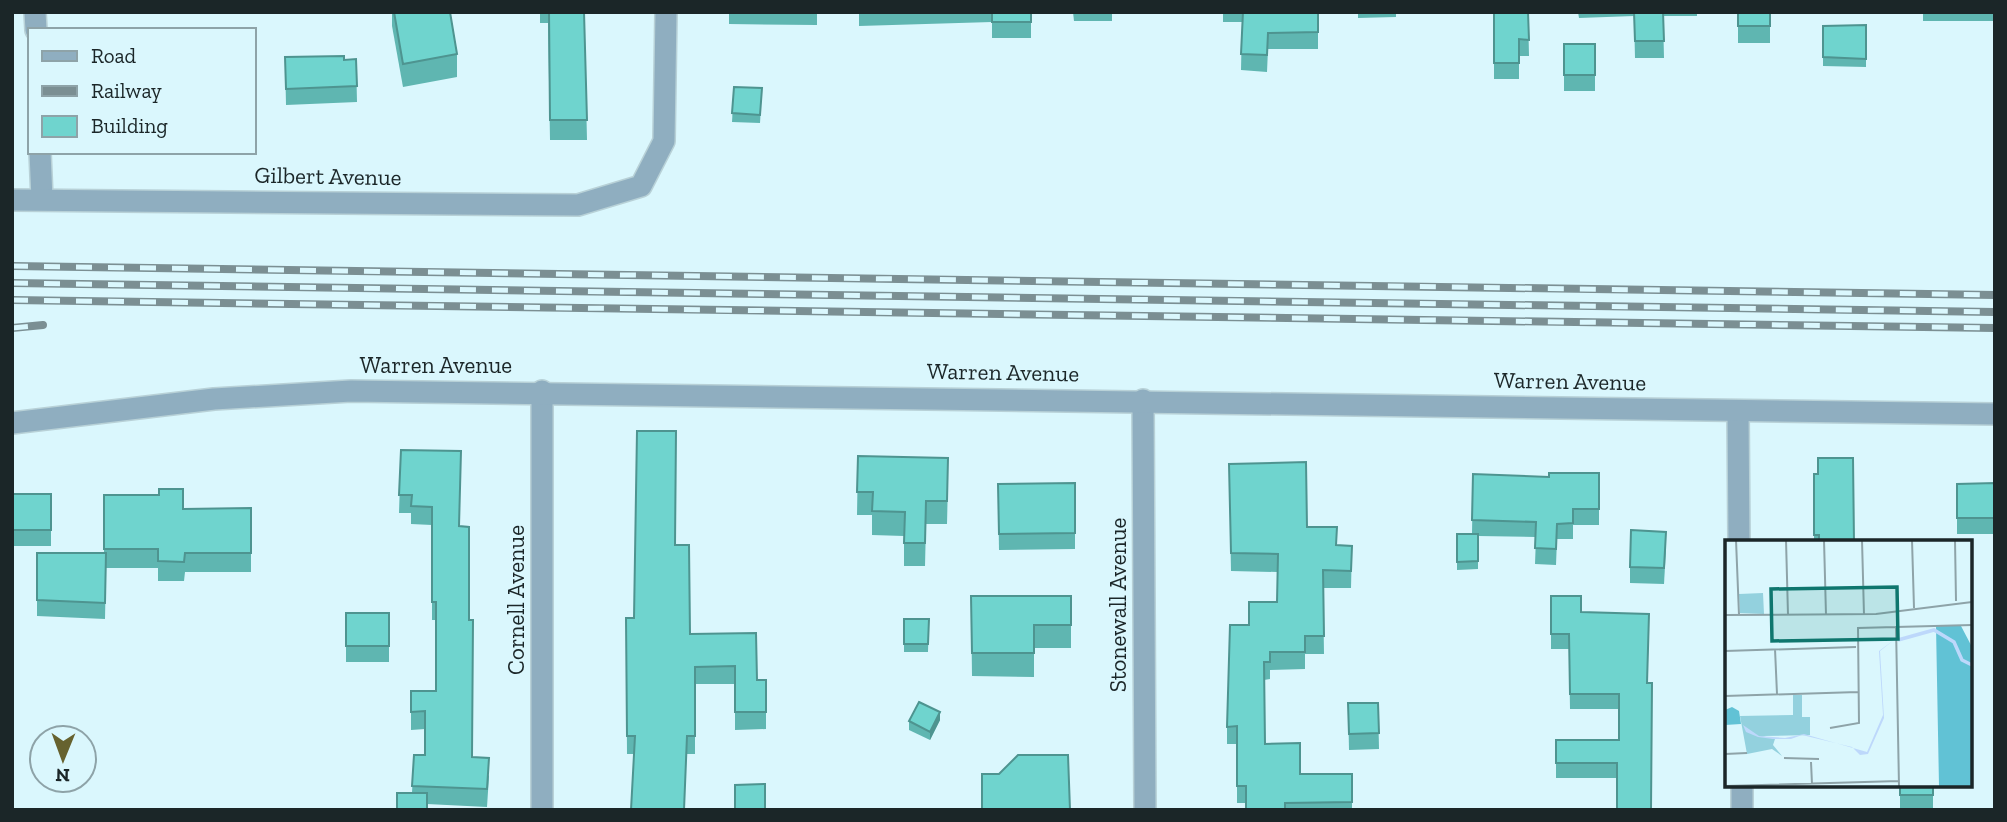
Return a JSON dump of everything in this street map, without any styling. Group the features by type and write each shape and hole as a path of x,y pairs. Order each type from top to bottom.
{"street":[{"name":"Gilbert Avenue","path":"12,200 578,205 641,186 664,141 666,12"},
{"path":"40,154 42,199"},
{"name":"Warren Avenue","path":"12,423 214,399 351,391 542,391 1995,414"},
{"name":"Cornell Avenue","path":"542,391 542,810"},
{"name":"Stonewall Avenue","path":"1143,400 1145,810"},
{"path":"1738,411 1739,540"},
{"path":"1742,787 1742,810"}],"building":[{"path":"394,12 450,12 457,54 403,64"},
{"path":"549,12 584,12 587,120 550,120"},
{"path":"992,12 1031,12 1031,22 992,22"},
{"path":"1243,12 1318,12 1318,32 1268,33 1267,55 1241,54"},
{"path":"1494,12 1528,12 1529,40 1519,39 1519,63 1494,63"},
{"path":"1634,12 1663,12 1664,41 1635,41"},
{"path":"1738,12 1770,12 1770,26 1738,26"},
{"path":"1866,25 1866,59 1823,57 1823,26"},
{"path":"1564,44 1595,44 1595,75 1564,75"},
{"path":"344,56 344,60 356,59 357,86 286,89 285,57"},
{"path":"734,87 762,88 760,115 732,113"},
{"path":"637,431 676,431 675,545 689,545 690,634 756,633 757,680 766,680 766,712 735,712 735,666 695,667 695,736 687,736 684,810 631,810 635,736 627,736 626,618 634,618"},
{"path":"401,450 461,451 459,526 469,527 469,620 473,620 472,757 489,758 487,789 412,786 414,755 425,755 425,711 411,712 411,691 436,691 436,602 432,602 432,507 411,506 412,495 399,495"},
{"path":"858,456 948,458 947,501 926,501 925,543 904,543 905,512 872,511 873,492 857,492"},
{"path":"1818,458 1853,458 1854,540 1819,540 1819,535 1814,535 1814,474 1818,474"},
{"path":"1306,462 1307,527 1337,527 1336,545 1352,546 1351,571 1323,570 1324,636 1305,636 1305,652 1270,652 1270,662 1264,662 1265,744 1300,743 1300,774 1352,774 1352,802 1285,803 1285,810 1246,810 1246,786 1237,786 1237,726 1227,727 1230,625 1249,625 1249,602 1277,602 1278,554 1231,553 1229,464"},
{"path":"1549,473 1599,473 1599,509 1573,509 1573,523 1557,524 1556,549 1535,548 1536,522 1472,520 1473,474 1549,477"},
{"path":"1075,483 1075,533 999,534 998,484"},
{"path":"1995,483 1995,518 1957,518 1957,484"},
{"path":"159,489 183,489 183,509 251,508 251,553 185,553 184,562 158,561 158,549 104,549 104,495 159,495"},
{"path":"12,494 51,494 51,530 12,530"},
{"path":"1631,530 1666,532 1664,568 1630,567"},
{"path":"1457,534 1478,534 1478,561 1457,562"},
{"path":"37,553 106,553 105,603 37,600"},
{"path":"971,596 1071,596 1071,625 1034,625 1034,653 972,653"},
{"path":"1551,596 1581,596 1581,612 1649,614 1647,683 1652,683 1651,810 1617,810 1617,763 1556,763 1556,740 1619,740 1619,694 1570,694 1569,634 1551,634"},
{"path":"346,613 389,613 389,646 346,646"},
{"path":"904,619 929,619 928,644 904,644"},
{"path":"919,702 940,712 930,732 909,721"},
{"path":"1348,703 1378,703 1379,733 1349,734"},
{"path":"1018,755 1068,755 1070,810 982,810 982,774 999,774"},
{"path":"765,784 765,810 735,810 735,785"},
{"path":"1900,787 1933,787 1933,795 1900,795"},
{"path":"397,793 427,793 427,810 397,810"}],"railway":[{"path":"12,266 1995,295"},
{"path":"12,283 1995,312"},
{"path":"12,300 1995,328"},
{"path":"12,328 43,325"}]}
